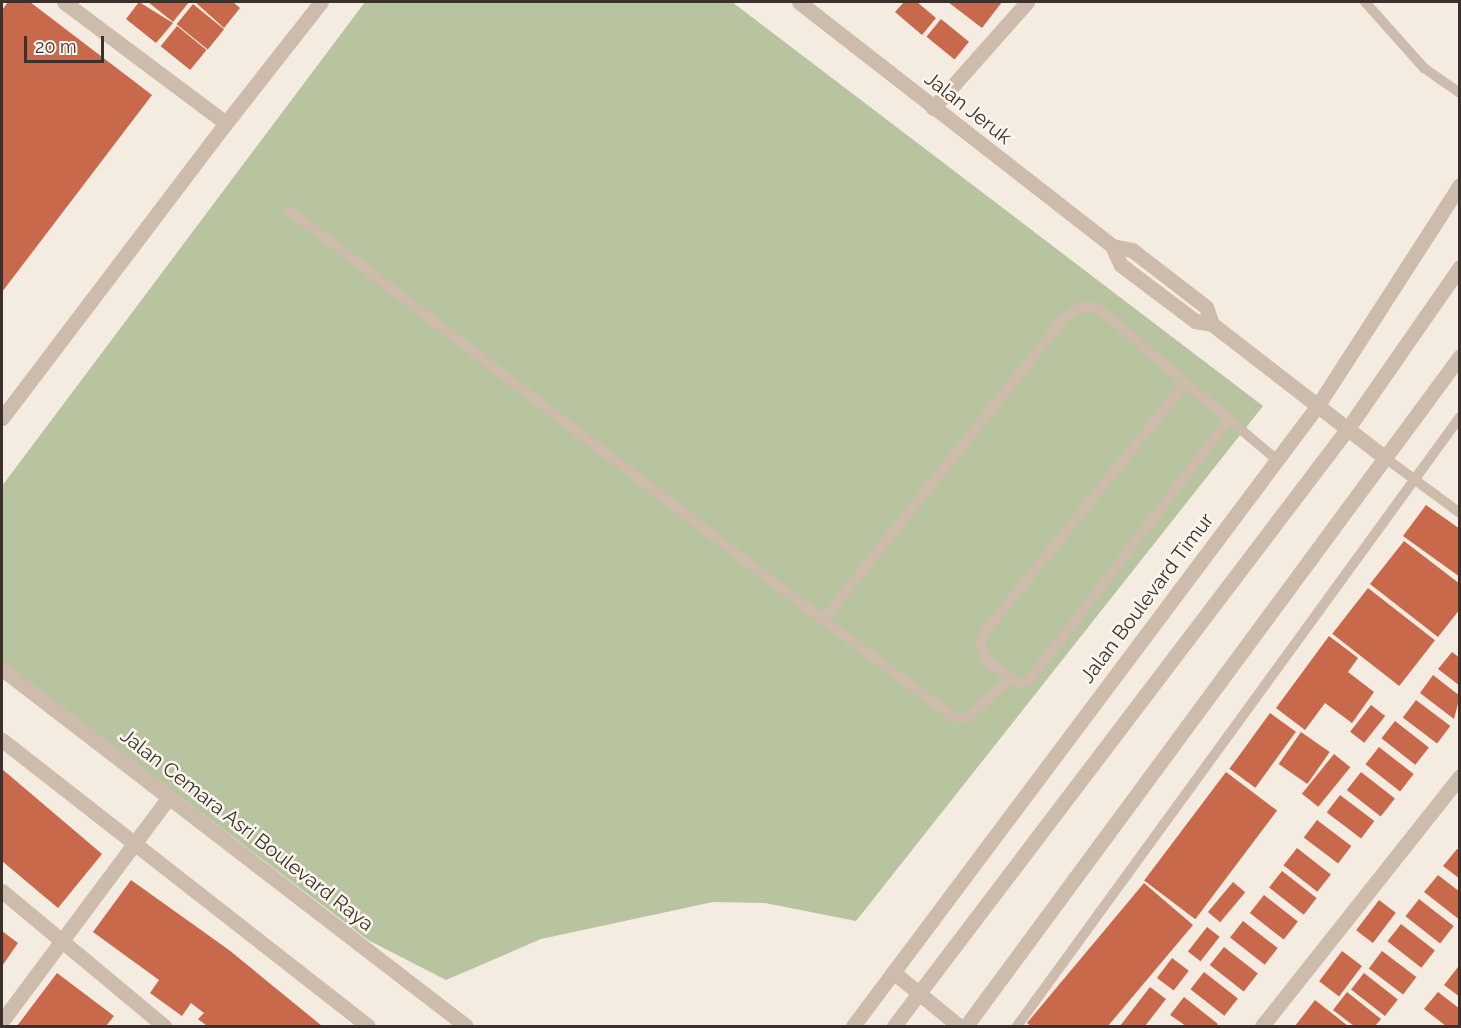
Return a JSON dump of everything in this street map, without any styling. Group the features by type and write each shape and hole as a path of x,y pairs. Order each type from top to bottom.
{"street":[{"path":"64,2 83,7 226,123"},
{"path":"2,418 321,2"},
{"name":"Jalan Jeruk","path":"800,2 1112,246 1121,265 1195,321 1212,324 1384,457"},
{"path":"933,108 1027,2"},
{"name":"Jalan Boulevard Timur","path":"853,1026 1318,405 1460,185"},
{"path":"894,1026 1348,428 1460,267"},
{"path":"966,1026 1460,356"},
{"name":"Jalan Cemara Asri Boulevard Raya","path":"2,669 170,796 455,1023"},
{"path":"2,740 368,1026"},
{"path":"1262,1026 1460,776"},
{"path":"2,1021 170,796"},
{"path":"2,891 164,1026"},
{"path":"893,972 921,991 959,1026"}],"lane":[{"path":"1365,2 1424,68 1460,93"},
{"path":"289,210 823,620 955,718 967,718 1009,679"},
{"path":"823,620 1063,319 1081,307 1098,308 1225,414 1227,422 1277,460"},
{"path":"1186,383 988,628 980,644 987,661 1018,684 1029,681 1227,422"},
{"path":"1017,1026 1460,417"},
{"path":"1384,457 1460,513"}],"green space":[{"path":"365,2 732,2 1263,406 856,921 765,903 713,902 541,939 446,980 368,940 2,661 2,486"}],"building":[{"path":"8,2 30,2 152,95 2,292 2,10"},
{"path":"139,2 173,23 156,43 126,19"},
{"path":"148,2 189,2 173,22"},
{"path":"195,2 233,2 240,8 224,28"},
{"path":"904,2 917,2 936,18 922,35 895,12"},
{"path":"948,2 1002,2 982,28"},
{"path":"193,4 224,29 208,49 177,24"},
{"path":"941,19 969,42 955,60 927,37"},
{"path":"177,26 207,50 190,70 161,46"},
{"path":"1426,505 1460,529 1460,577 1403,536"},
{"path":"1404,541 1460,584 1460,609 1438,637 1370,584"},
{"path":"1368,588 1435,640 1399,686 1332,634"},
{"path":"1329,636 1358,658 1348,672 1374,692 1352,723 1325,703 1305,730 1276,708"},
{"path":"1452,652 1460,658 1460,686 1438,669"},
{"path":"1433,675 1460,696 1454,719 1420,693"},
{"path":"1416,700 1450,726 1437,743 1403,718"},
{"path":"1371,705 1385,716 1364,743 1350,732"},
{"path":"1270,713 1296,732 1255,788 1229,769"},
{"path":"1395,721 1429,747 1415,765 1381,738"},
{"path":"1301,732 1330,752 1307,784 1279,764"},
{"path":"1379,747 1414,774 1400,791 1365,764"},
{"path":"1334,754 1350,767 1318,807 1302,794"},
{"path":"2,769 102,854 58,908 2,861"},
{"path":"1226,772 1277,811 1195,919 1144,881"},
{"path":"1361,772 1395,798 1381,817 1347,790"},
{"path":"1340,795 1374,821 1361,838 1327,813"},
{"path":"1317,820 1351,846 1338,863 1304,838"},
{"path":"1297,848 1331,874 1317,892 1283,865"},
{"path":"1457,849 1460,851 1460,879 1443,866"},
{"path":"1282,871 1317,898 1304,915 1269,888"},
{"path":"1438,875 1460,892 1460,920 1424,892"},
{"path":"131,880 229,950 322,1026 207,1026 198,1019 204,1013 191,1003 182,1016 150,993 159,980 93,932"},
{"path":"1233,882 1245,892 1220,922 1208,912"},
{"path":"1144,883 1193,925 1108,1026 1031,1026 1027,1023"},
{"path":"1264,895 1298,921 1284,940 1250,913"},
{"path":"1419,899 1454,926 1440,943 1405,916"},
{"path":"1379,900 1396,913 1373,943 1356,930"},
{"path":"1243,921 1278,948 1265,965 1230,938"},
{"path":"1401,924 1435,950 1421,968 1387,941"},
{"path":"1207,927 1220,937 1201,961 1188,951"},
{"path":"2,931 18,943 2,966"},
{"path":"1224,947 1258,973 1244,992 1210,965"},
{"path":"1342,951 1362,966 1339,996 1319,981"},
{"path":"1382,951 1416,977 1403,994 1369,969"},
{"path":"1172,958 1189,971 1174,991 1157,978"},
{"path":"1458,967 1460,969 1460,997 1444,985"},
{"path":"1204,972 1238,998 1224,1016 1190,989"},
{"path":"57,973 114,1016 106,1026 17,1026"},
{"path":"1364,973 1398,999 1385,1016 1351,990"},
{"path":"1150,987 1166,999 1145,1026 1120,1026"},
{"path":"1347,992 1381,1019 1375,1026 1354,1026 1333,1010"},
{"path":"1438,992 1460,1009 1460,1026 1446,1026 1424,1009"},
{"path":"1184,997 1218,1024 1216,1026 1186,1026 1170,1015"},
{"path":"1315,1000 1348,1026 1295,1026"}]}
